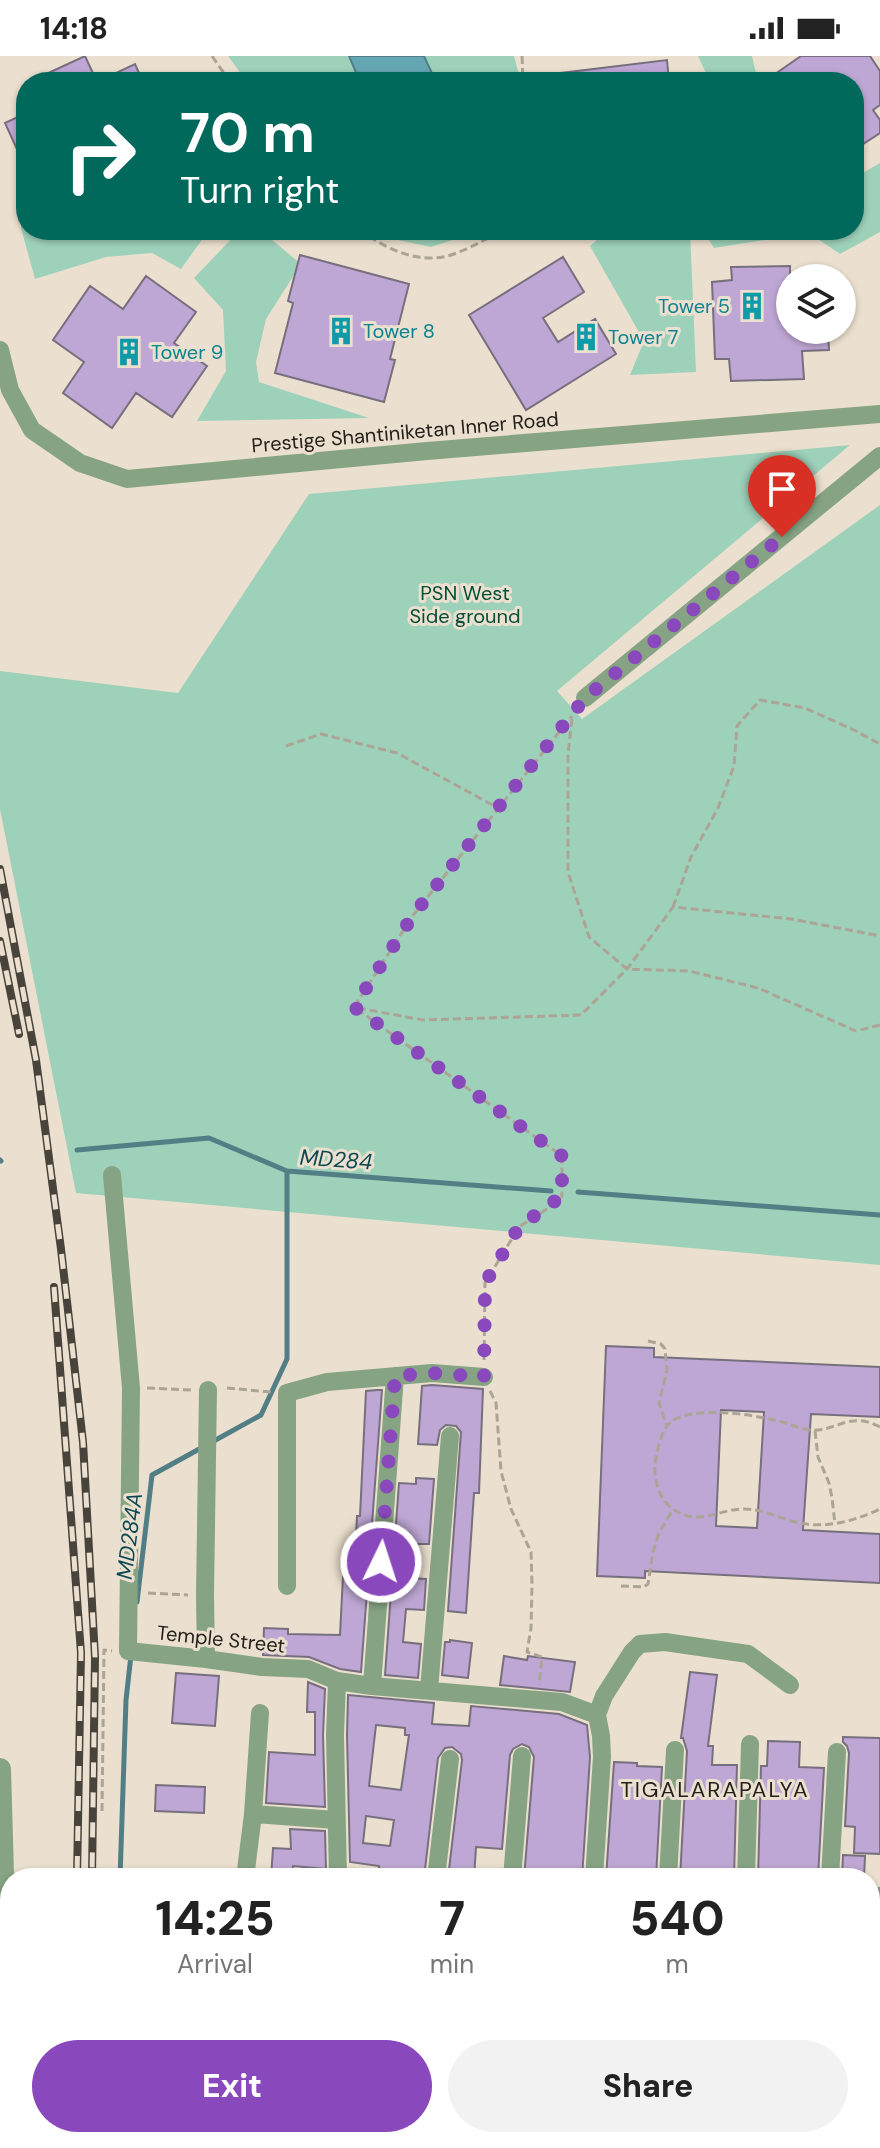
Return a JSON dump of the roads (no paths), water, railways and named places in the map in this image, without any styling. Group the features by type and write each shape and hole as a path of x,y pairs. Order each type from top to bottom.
{"street":[{"name":"Prestige Shantiniketan Inner Road","path":"0,350 10,390 32,430 80,463 127,479 880,414"},
{"path":"585,698 880,456"},
{"name":"Temple Street","path":"112,1175 131,1388 128,1651 262,1667 308,1669 337,1681 372,1686 562,1702 597,1715"},
{"path":"287,1586 287,1393 327,1382 395,1376 432,1373 484,1377"},
{"path":"372,1686 395,1376"},
{"path":"206,1659 208,1390"},
{"path":"429,1690 450,1436"},
{"path":"595,1868 602,1757 597,1715 604,1696 625,1661 640,1644 673,1643 748,1654 790,1685"},
{"path":"337,1681 338,1868"},
{"path":"246,1868 260,1713"},
{"path":"746,1868 750,1744"},
{"path":"669,1868 675,1750"},
{"path":"831,1868 837,1752"},
{"path":"513,1868 522,1756"},
{"path":"437,1868 450,1759"},
{"path":"0,1769 2,1868"},
{"path":"253,1814 336,1820"}],"water":[{"path":"349,56 424,56 431,72 356,72"}],"waterway":[{"name":"MD284","path":"77,1150 209,1138 287,1171 551,1191"},
{"name":"MD284A","path":"212,1442 261,1415 287,1359 287,1171"},
{"name":"MD284","path":"578,1192 880,1215"},
{"name":"MD284A","path":"137,1602 152,1475 203,1447"},
{"name":"MD284A","path":"120,1868 126,1700 131,1655"}],"railway":[{"path":"0,869 36,1060 83,1442 95,1657 92,1868"},
{"path":"0,941 19,1034"},
{"path":"54,1287 81,1653 77,1868"}],"place":[{"name":"Tower 5","path":"752,306"},
{"name":"Tower 8","path":"341,331"},
{"name":"Tower 7","path":"586,337"},
{"name":"Tower 9","path":"129,352"}],"district":[{"name":"TIGALARAPALYA","path":"715,1789"}],"park label":[{"name":"PSN West Side ground","path":"465,604"}]}
